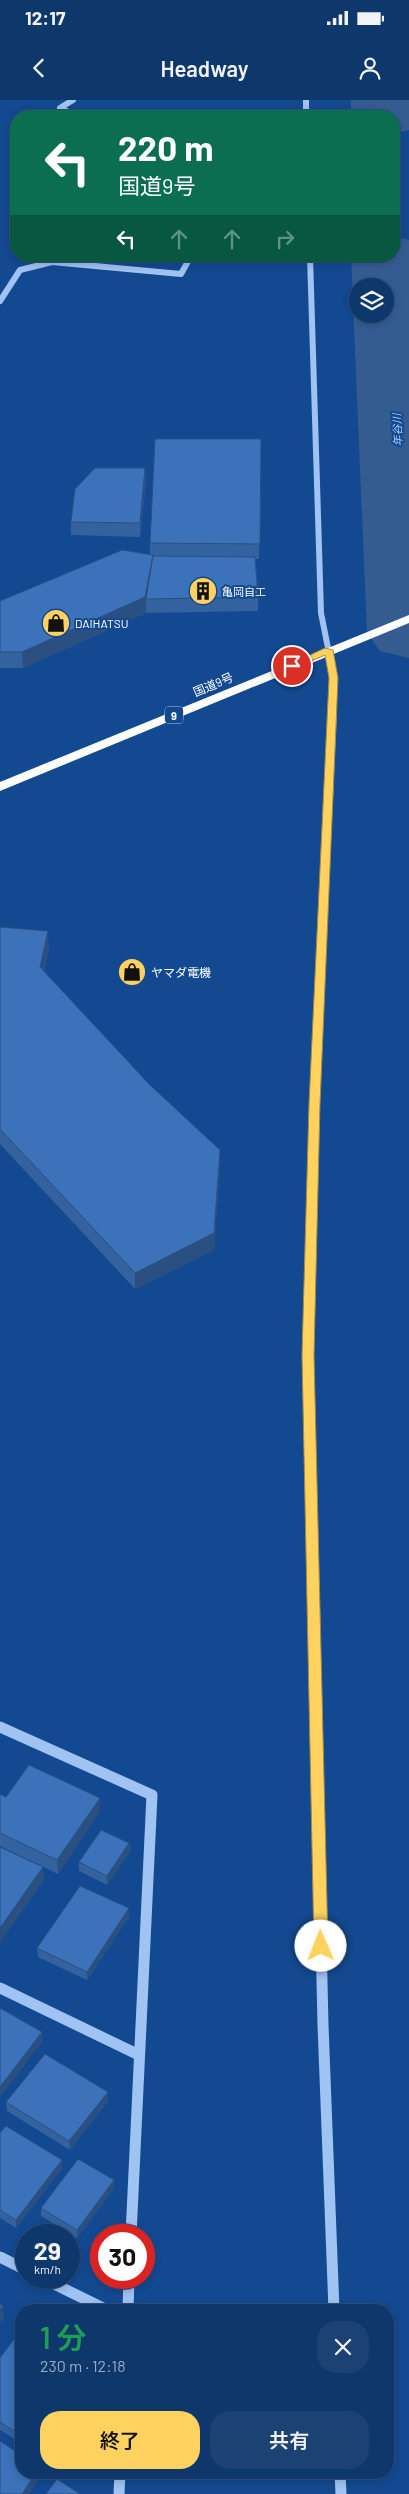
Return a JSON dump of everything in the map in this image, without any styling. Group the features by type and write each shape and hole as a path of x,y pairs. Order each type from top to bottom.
{"highway":[{"name":"国道9号","path":"0,787 409,618"}],"street":[{"path":"64,110 60,108 73,100"},
{"path":"0,301 20,270 52,262 180,274 187,262"},
{"path":"310,262 321,613 334,678 315,1104 308,1355 323,2025 334,2304"},
{"path":"0,1727 152,1795 132,2224"},
{"path":"0,1988 140,2055"},
{"path":"0,2256 15,2264"},
{"path":"64,2289 95,2304"},
{"path":"128,2304 129,2289"},
{"path":"119,2494 120,2479"},
{"path":"340,2479 341,2494"}],"building":[{"path":"155,439 261,439 260,544 150,543"},
{"path":"95,468 145,468 140,523 71,522 75,489"},
{"path":"122,550 153,555 145,597 22,652 0,652 0,601"},
{"name":"亀岡自工","path":"153,556 255,557 258,597 146,599"},
{"path":"0,927 48,931 40,967 150,1085 220,1150 214,1233 135,1273 0,1129"},
{"path":"29,1765 100,1798 57,1860 0,1833 0,1794 6,1797"},
{"path":"101,1830 129,1843 107,1876 79,1862"},
{"path":"0,1847 43,1867 0,1928"},
{"path":"80,1886 129,1908 87,1972 37,1948"},
{"path":"0,2008 42,2032 0,2087"},
{"path":"45,2054 108,2092 69,2141 6,2102"},
{"path":"6,2126 62,2160 16,2220 0,2210 0,2133"},
{"path":"78,2159 114,2180 80,2226 80,2224 67,2224 41,2208"},
{"path":"15,2338 15,2431 0,2422 0,2358"},
{"path":"0,2441 15,2451 15,2479 32,2479 22,2494 0,2494"},
{"path":"57,2479 80,2494 46,2494"}],"waterway":[{"name":"年谷川","path":"385,100 385,110"},
{"name":"年谷川","path":"387,262 409,633"}],"place":[{"name":"亀岡自工","path":"203,591"},
{"name":"DAIHATSU","path":"56,623"},
{"name":"ヤマダ電機","path":"132,972"}],"route":[{"path":"292,666 328,650 334,678 315,1104 308,1355 321,1946"}]}
